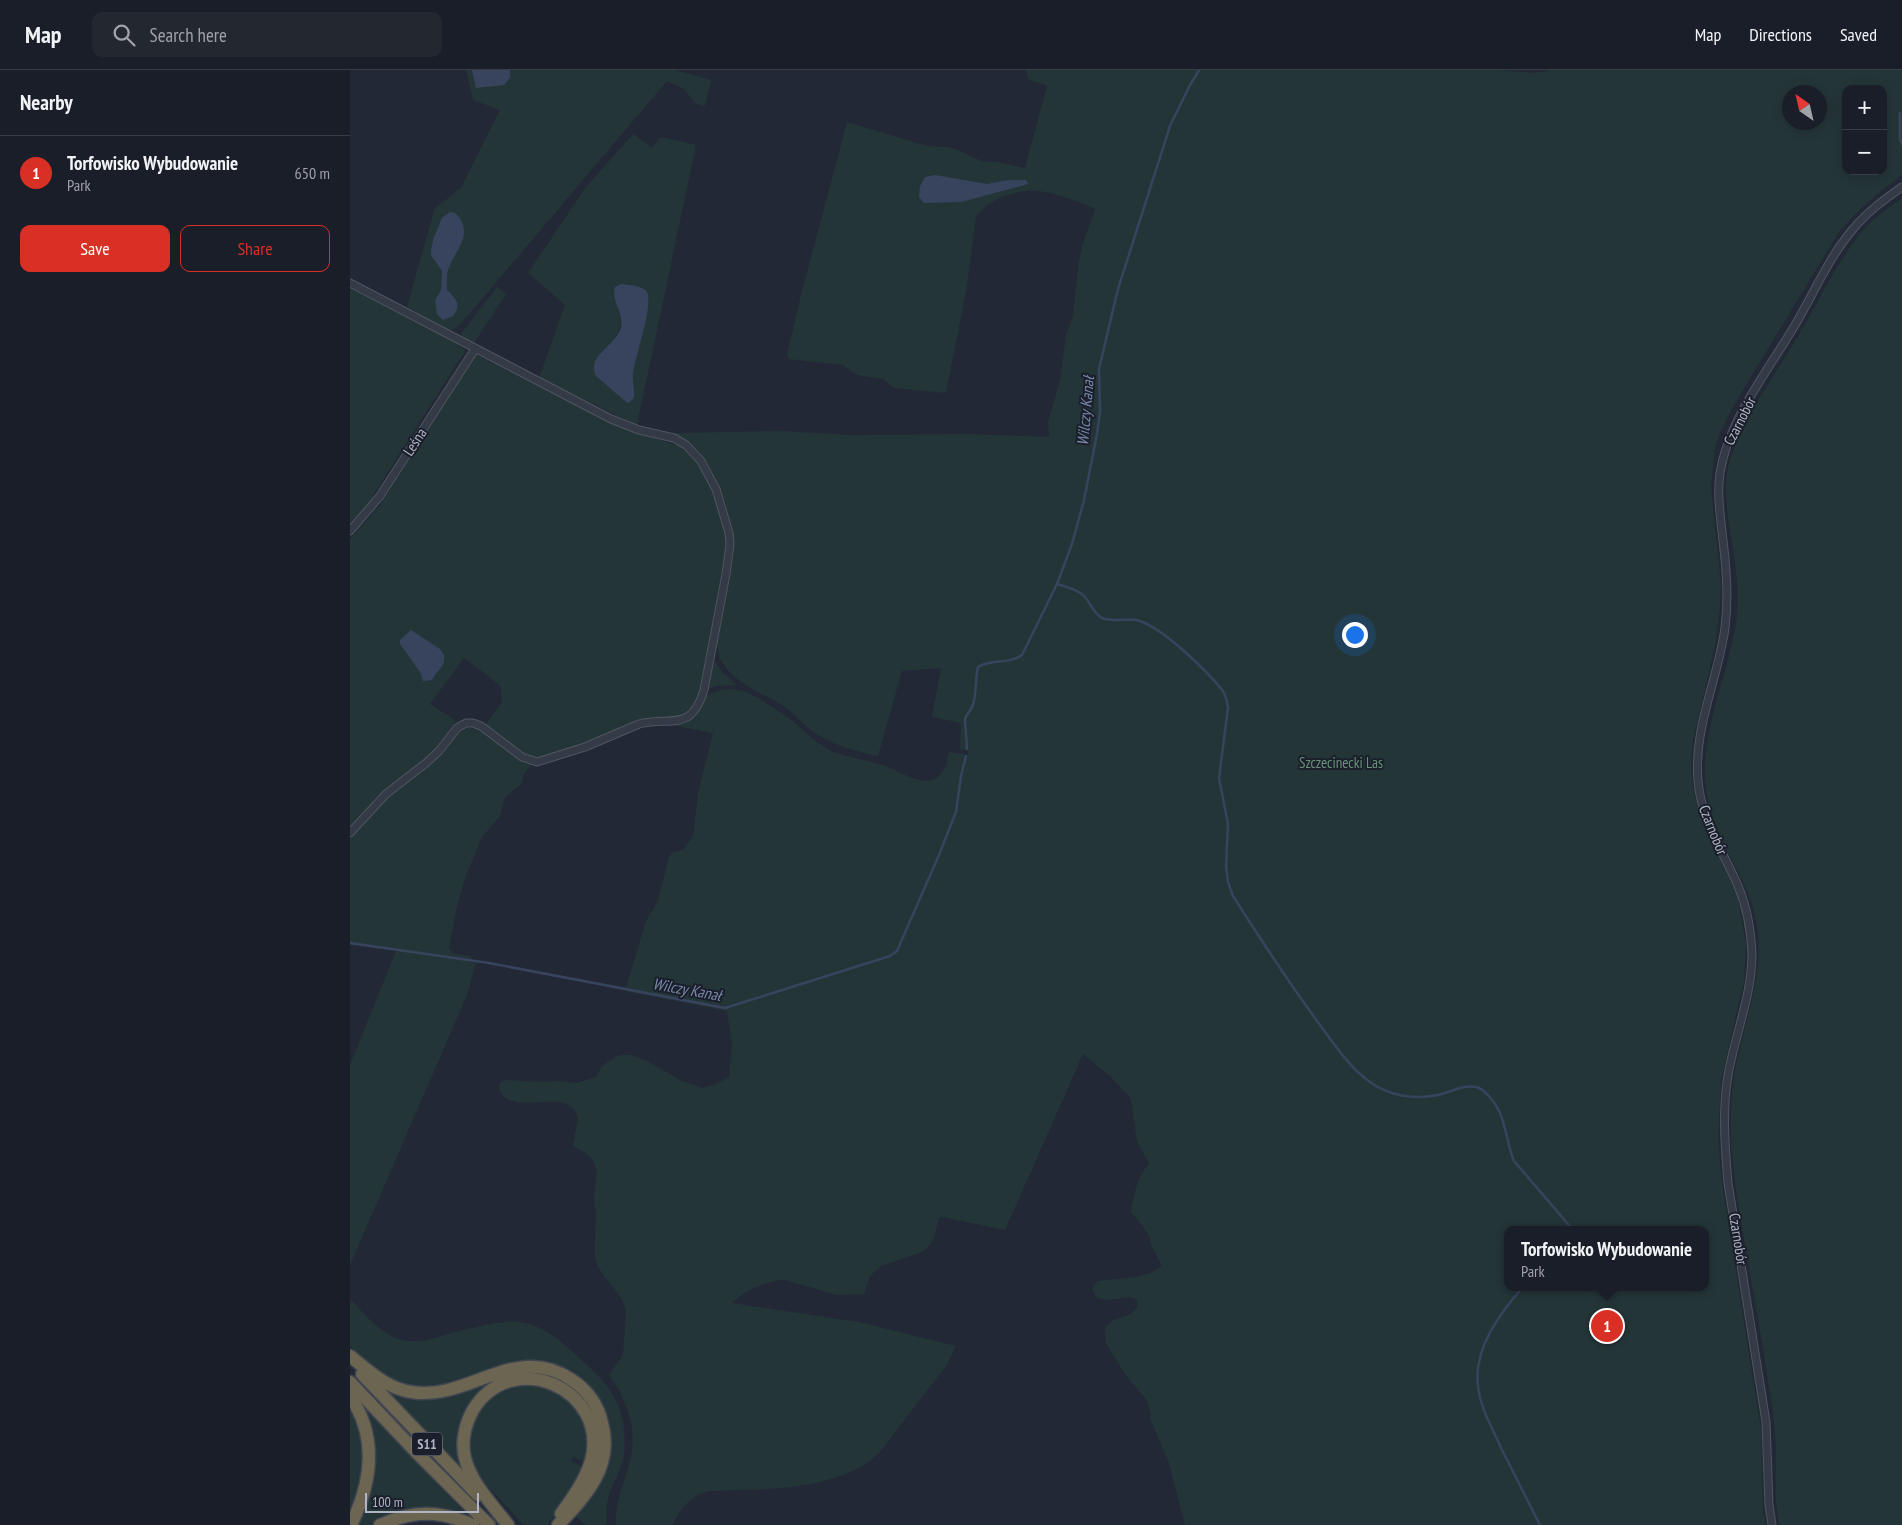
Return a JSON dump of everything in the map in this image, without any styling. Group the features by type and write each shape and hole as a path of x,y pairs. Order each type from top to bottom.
{"highway":[{"path":"350,1356 380,1380 397,1389 426,1394 441,1392 511,1368 526,1366 554,1371 576,1383 585,1392 598,1411 605,1434 604,1454 599,1474 591,1488 558,1525"},
{"name":"S11","path":"350,1361 425,1442 508,1525"},
{"path":"508,1525 474,1481 468,1468 464,1457 465,1430 469,1417 487,1393 507,1382 531,1378 551,1383 571,1395 584,1411 593,1435 592,1456 585,1476 554,1525"},
{"name":"S11","path":"350,1382 489,1525"},
{"path":"350,1396 356,1404 365,1427 369,1452 369,1471 366,1489 351,1525"},
{"path":"380,1525 399,1517 431,1513 450,1516 473,1525"}],"street":[{"name":"Czarnobór","path":"1772,1525 1769,1505 1766,1422 1728,1182 1725,1144 1724,1111 1728,1078 1749,985 1752,955 1751,939 1742,898 1709,825 1701,800 1698,782 1698,752 1722,646 1727,605 1726,565 1719,500 1720,474 1724,451 1735,425 1833,258 1860,221 1902,187"},
{"path":"350,283 474,349 624,425 674,438 686,445 701,461 716,489 729,533 730,544 704,690 693,712 683,720 639,724 585,747 542,761 527,760 481,726 466,723 457,728 439,751 386,794 350,833"},
{"name":"Leśna","path":"350,531 380,496 474,349"}],"green space":[{"path":"466,70 676,70 711,80 705,106 696,104 684,89 667,81 459,326 453,330 448,330 407,307 435,208 461,188 500,110 473,100"},
{"name":"Szczecinecki Las","path":"1026,70 1500,70 1534,73 1553,70 1902,70 1902,175 1853,216 1839,232 1735,403 1721,431 1715,447 1711,488 1721,584 1720,608 1715,646 1693,740 1691,764 1693,789 1700,815 1737,895 1746,944 1744,981 1721,1080 1718,1140 1722,1182 1761,1430 1763,1511 1766,1525 1185,1525 1169,1463 1151,1421 1146,1399 1124,1373 1106,1343 1106,1327 1113,1320 1130,1315 1138,1306 1136,1299 1129,1297 1109,1300 1097,1298 1092,1289 1097,1281 1139,1276 1155,1271 1162,1266 1151,1245 1147,1232 1131,1212 1138,1182 1149,1163 1137,1142 1131,1099 1111,1077 1083,1054 1005,1230 942,1217 939,1219 932,1243 922,1252 881,1266 870,1276 864,1294 836,1295 785,1280 778,1280 756,1287 732,1303 859,1322 956,1346 946,1366 879,1453 862,1466 822,1482 799,1486 702,1493 691,1499 679,1513 673,1525 616,1525 618,1504 633,1444 627,1408 609,1375 623,1355 626,1314 620,1297 596,1262 596,1215 594,1200 596,1168 590,1157 573,1146 578,1117 572,1108 563,1103 515,1102 506,1098 499,1088 500,1084 507,1080 577,1083 596,1077 602,1066 617,1056 623,1055 631,1055 647,1061 680,1080 702,1088 714,1085 729,1077 732,1046 727,1011 625,991 646,921 658,900 669,857 673,852 683,850 693,836 698,793 713,733 671,725 688,721 694,716 707,695 720,690 743,691 760,699 793,721 814,740 832,752 883,765 912,778 925,781 933,780 939,776 946,767 949,752 968,755 968,750 960,749 961,723 932,717 941,668 902,671 878,756 843,747 827,740 808,728 786,708 743,683 728,670 719,656 717,635 732,559 731,530 728,515 719,485 704,459 692,446 672,433 782,431 849,435 968,434 1049,437 1048,422 1060,381 1066,335 1073,317 1082,246 1095,209 1060,196 1037,191 1013,193 990,204 976,217 967,286 946,393 894,388 883,379 857,375 843,365 789,359 787,355 847,122 927,146 948,147 985,162 997,162 1025,168 1047,86 1028,79"},
{"path":"633,134 652,148 661,137 696,145 637,425 539,378 565,305 528,273 586,187","holes":["621,284 634,286 649,298 633,371 632,378 635,391 600,354 620,330 621,317 615,300"]},
{"path":"1902,198 1902,1525 1779,1525 1772,1405 1736,1190 1731,1134 1733,1083 1755,985 1759,951 1758,933 1755,913 1741,877 1716,825 1709,807 1706,788 1707,744 1729,658 1737,615 1737,582 1726,497 1726,481 1729,463 1745,424 1843,258 1869,224"},
{"path":"350,287 431,328 459,345 465,351 369,502 350,525"},
{"path":"497,287 506,294 472,344 465,340 461,334"},
{"path":"476,355 616,425 683,447 698,460 714,491 725,529 725,557 699,693 689,711 677,717 647,719 637,722 587,743 539,759 517,750 485,725 502,702 500,685 464,658 430,704 456,721 431,755 378,798 350,827 350,539 381,504"},
{"path":"712,656 721,671 737,685 716,686 706,690"},
{"path":"468,728 486,732 515,756 532,763 524,774 521,785 504,799 500,816 482,837 465,878 457,906 449,948 452,953 470,956 472,959 470,963 476,963 467,995 350,1265 350,1065 396,951 350,945 350,838 385,799 434,761 455,735"},
{"path":"350,1299 383,1331 398,1339 407,1341 424,1340 494,1323 524,1323 538,1327 567,1347 592,1369 604,1382 618,1404 625,1438 621,1467 606,1508 606,1525 585,1525 575,1515 604,1474 590,1390 545,1369 523,1362 503,1365 473,1378 435,1387 406,1385 392,1380 350,1346"},
{"path":"507,1373 550,1374 578,1390 594,1414 597,1432 552,1378 482,1391 471,1403 465,1473 386,1390 405,1395"},
{"path":"528,1383 558,1391 578,1409 588,1435 587,1457 582,1460 573,1457 571,1461 580,1465 582,1471 548,1525 524,1525 478,1476 469,1457 470,1427 484,1402 509,1386"},
{"path":"350,1403 361,1430 364,1473 350,1516"},
{"path":"361,1405 471,1519 380,1520 371,1525 356,1525 366,1503"}],"water":[{"path":"472,70 510,70 510,78 504,85 476,88"},
{"path":"935,175 987,184 1008,180 1026,180 1028,184 961,202 924,203 919,197 920,186 925,177"},
{"path":"450,212 455,213 461,220 464,235 447,275 447,290 457,302 457,308 453,316 443,320 437,314 435,301 441,290 442,271 431,255 431,250 442,218"},
{"path":"621,284 642,288 647,292 648,298 646,319 633,373 634,397 629,403 596,376 594,369 598,357 620,330 621,318 614,292 615,287"},
{"path":"411,630 440,649 444,655 444,663 432,680 423,681 420,672 400,644 400,640"}],"waterway":[{"name":"Wilczy Kanał","path":"967,749 965,719 972,708 978,667 983,664 1011,660 1022,655 1057,584 1072,544 1084,500 1097,434 1100,412 1099,369 1118,289 1170,126 1199,70"},
{"path":"1900,113 1900,139 1902,144"},
{"path":"1057,584 1082,594 1096,614 1102,618 1140,621 1161,632 1196,662 1223,691 1228,708 1219,778 1228,824 1226,866 1228,882 1233,896 1286,977 1343,1055 1362,1076 1377,1087 1394,1094 1420,1097 1438,1095 1459,1088 1474,1087 1483,1090 1493,1101 1501,1115 1514,1161 1570,1226"},
{"name":"Wilczy Kanał","path":"350,943 489,963 725,1008 890,956 897,951 956,812 966,756"},
{"path":"1520,1291 1497,1320 1484,1345 1478,1372 1478,1386 1487,1418 1540,1525"}],"place":[{"name":"Torfowisko Wybudowanie","path":"1607,1326"}]}
